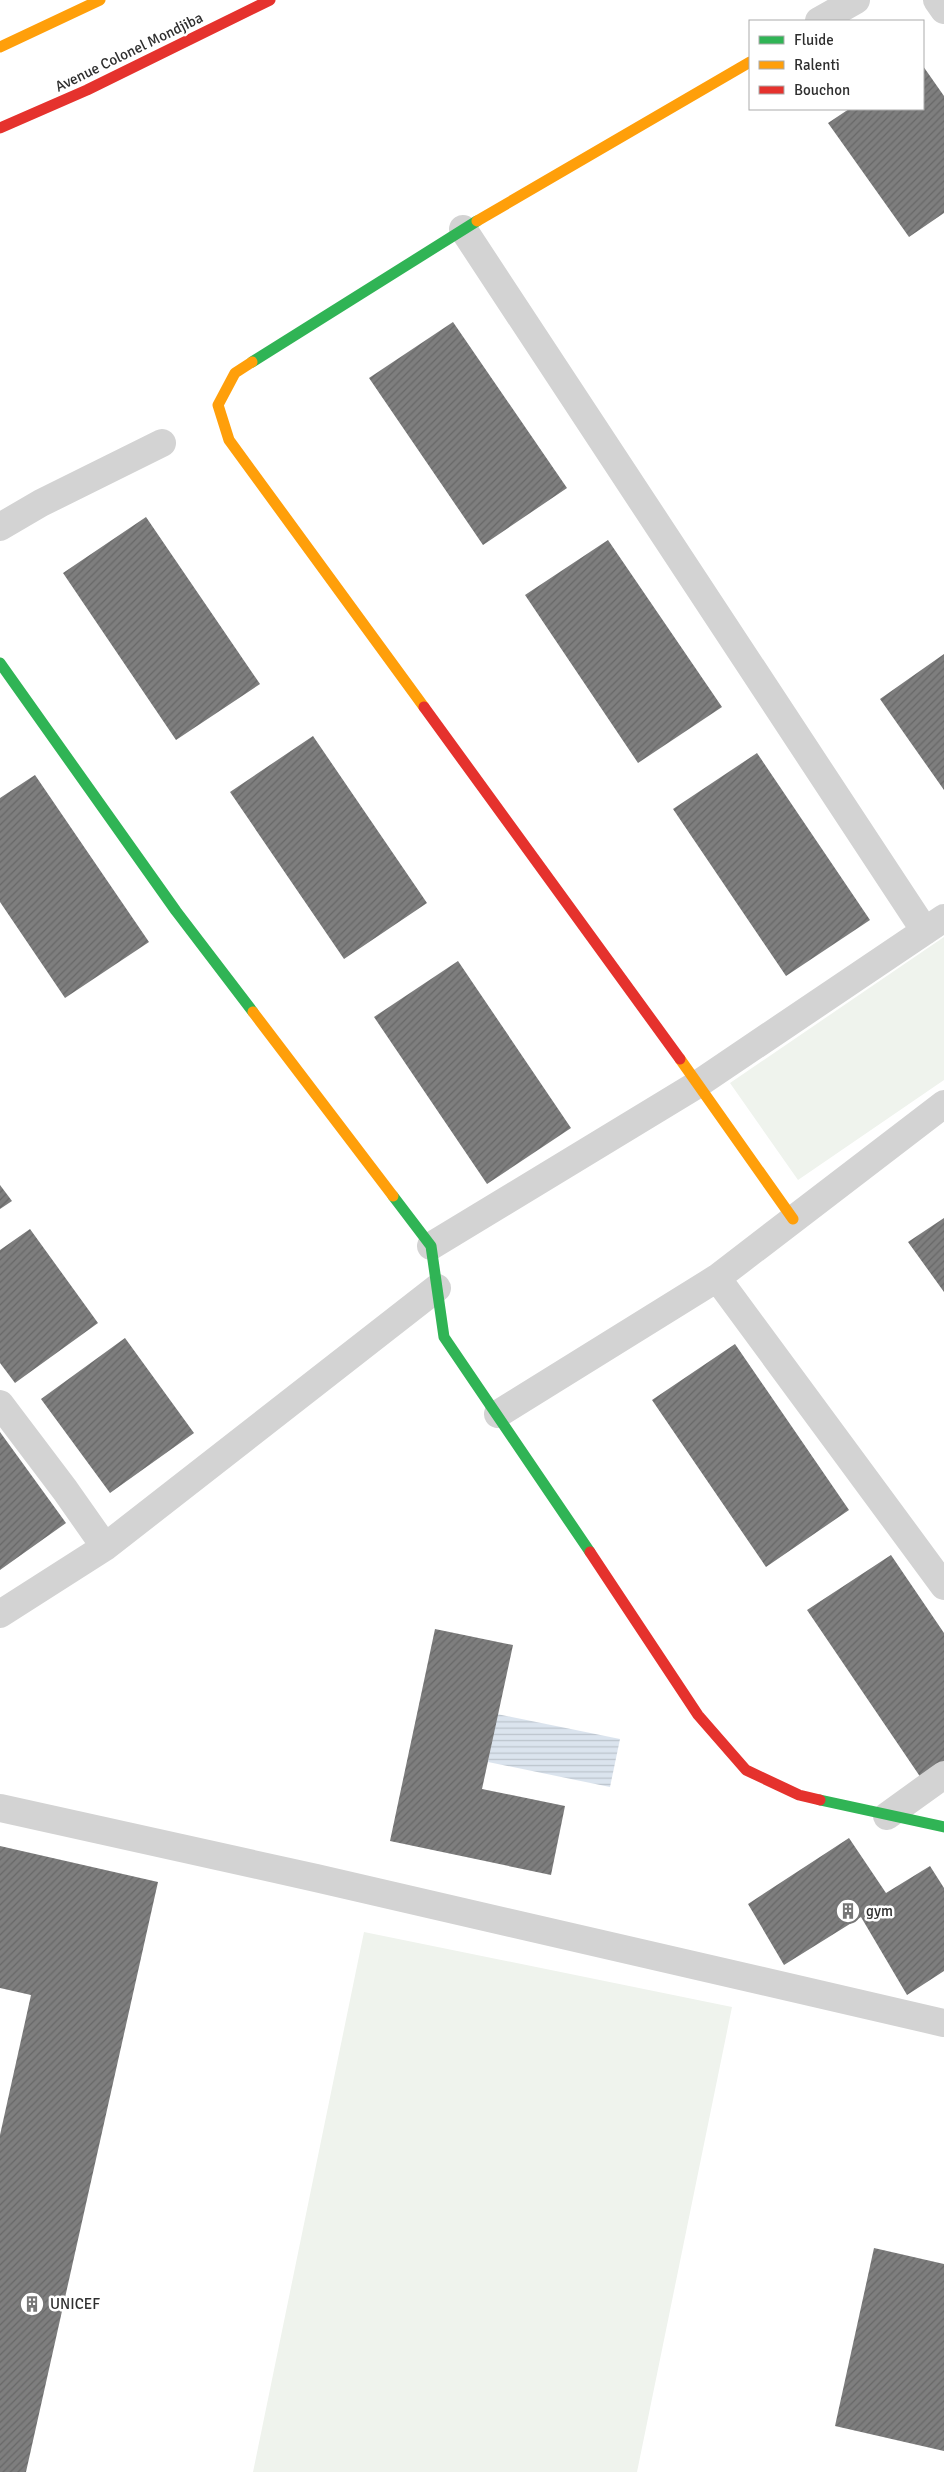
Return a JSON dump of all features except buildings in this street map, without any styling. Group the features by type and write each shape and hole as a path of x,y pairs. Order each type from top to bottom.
{"street":[{"path":"0,47 100,0"},
{"name":"Avenue Colonel Mondjiba","path":"0,128 87,90 270,0"},
{"path":"821,20 856,0"},
{"path":"937,0 944,10"},
{"path":"749,63 463,229 235,373 218,405 229,440 698,1084 793,1219"},
{"path":"431,1246 698,1084 935,924 463,229"},
{"path":"0,527 41,503 162,444"},
{"path":"0,663 176,911 431,1246 444,1337 498,1414 698,1715 746,1770 799,1795 887,1816 944,1827"},
{"path":"498,1414 717,1278 944,1104"},
{"path":"717,1278 944,1586"},
{"path":"0,1614 105,1547 437,1288"},
{"path":"0,1404 105,1547"},
{"path":"887,1816 944,1775"},
{"path":"0,1808 944,2023"}],"shaded area":[{"path":"944,937 944,1080 798,1180 730,1083"},
{"path":"497,1714 620,1739 610,1787 488,1762"},
{"path":"364,1932 732,2007 637,2472 253,2472"}],"traffic: fast":[{"path":"252,362 477,221"},
{"path":"0,663 176,911 253,1012"},
{"path":"393,1196 431,1246 444,1337 590,1552"},
{"path":"820,1800 944,1827"}],"traffic: slow":[{"path":"0,47 100,0"},
{"path":"477,221 749,63"},
{"path":"252,362 235,373 218,405 229,440 424,707"},
{"path":"253,1012 393,1196"},
{"path":"680,1059 793,1219"}],"traffic: jam":[{"path":"0,128 87,90 270,0"},
{"path":"424,707 680,1059"},
{"path":"590,1552 698,1715 746,1770 799,1795 820,1800"}],"place":[{"name":"gym","path":"848,1911"},
{"name":"UNICEF","path":"32,2304"}]}
